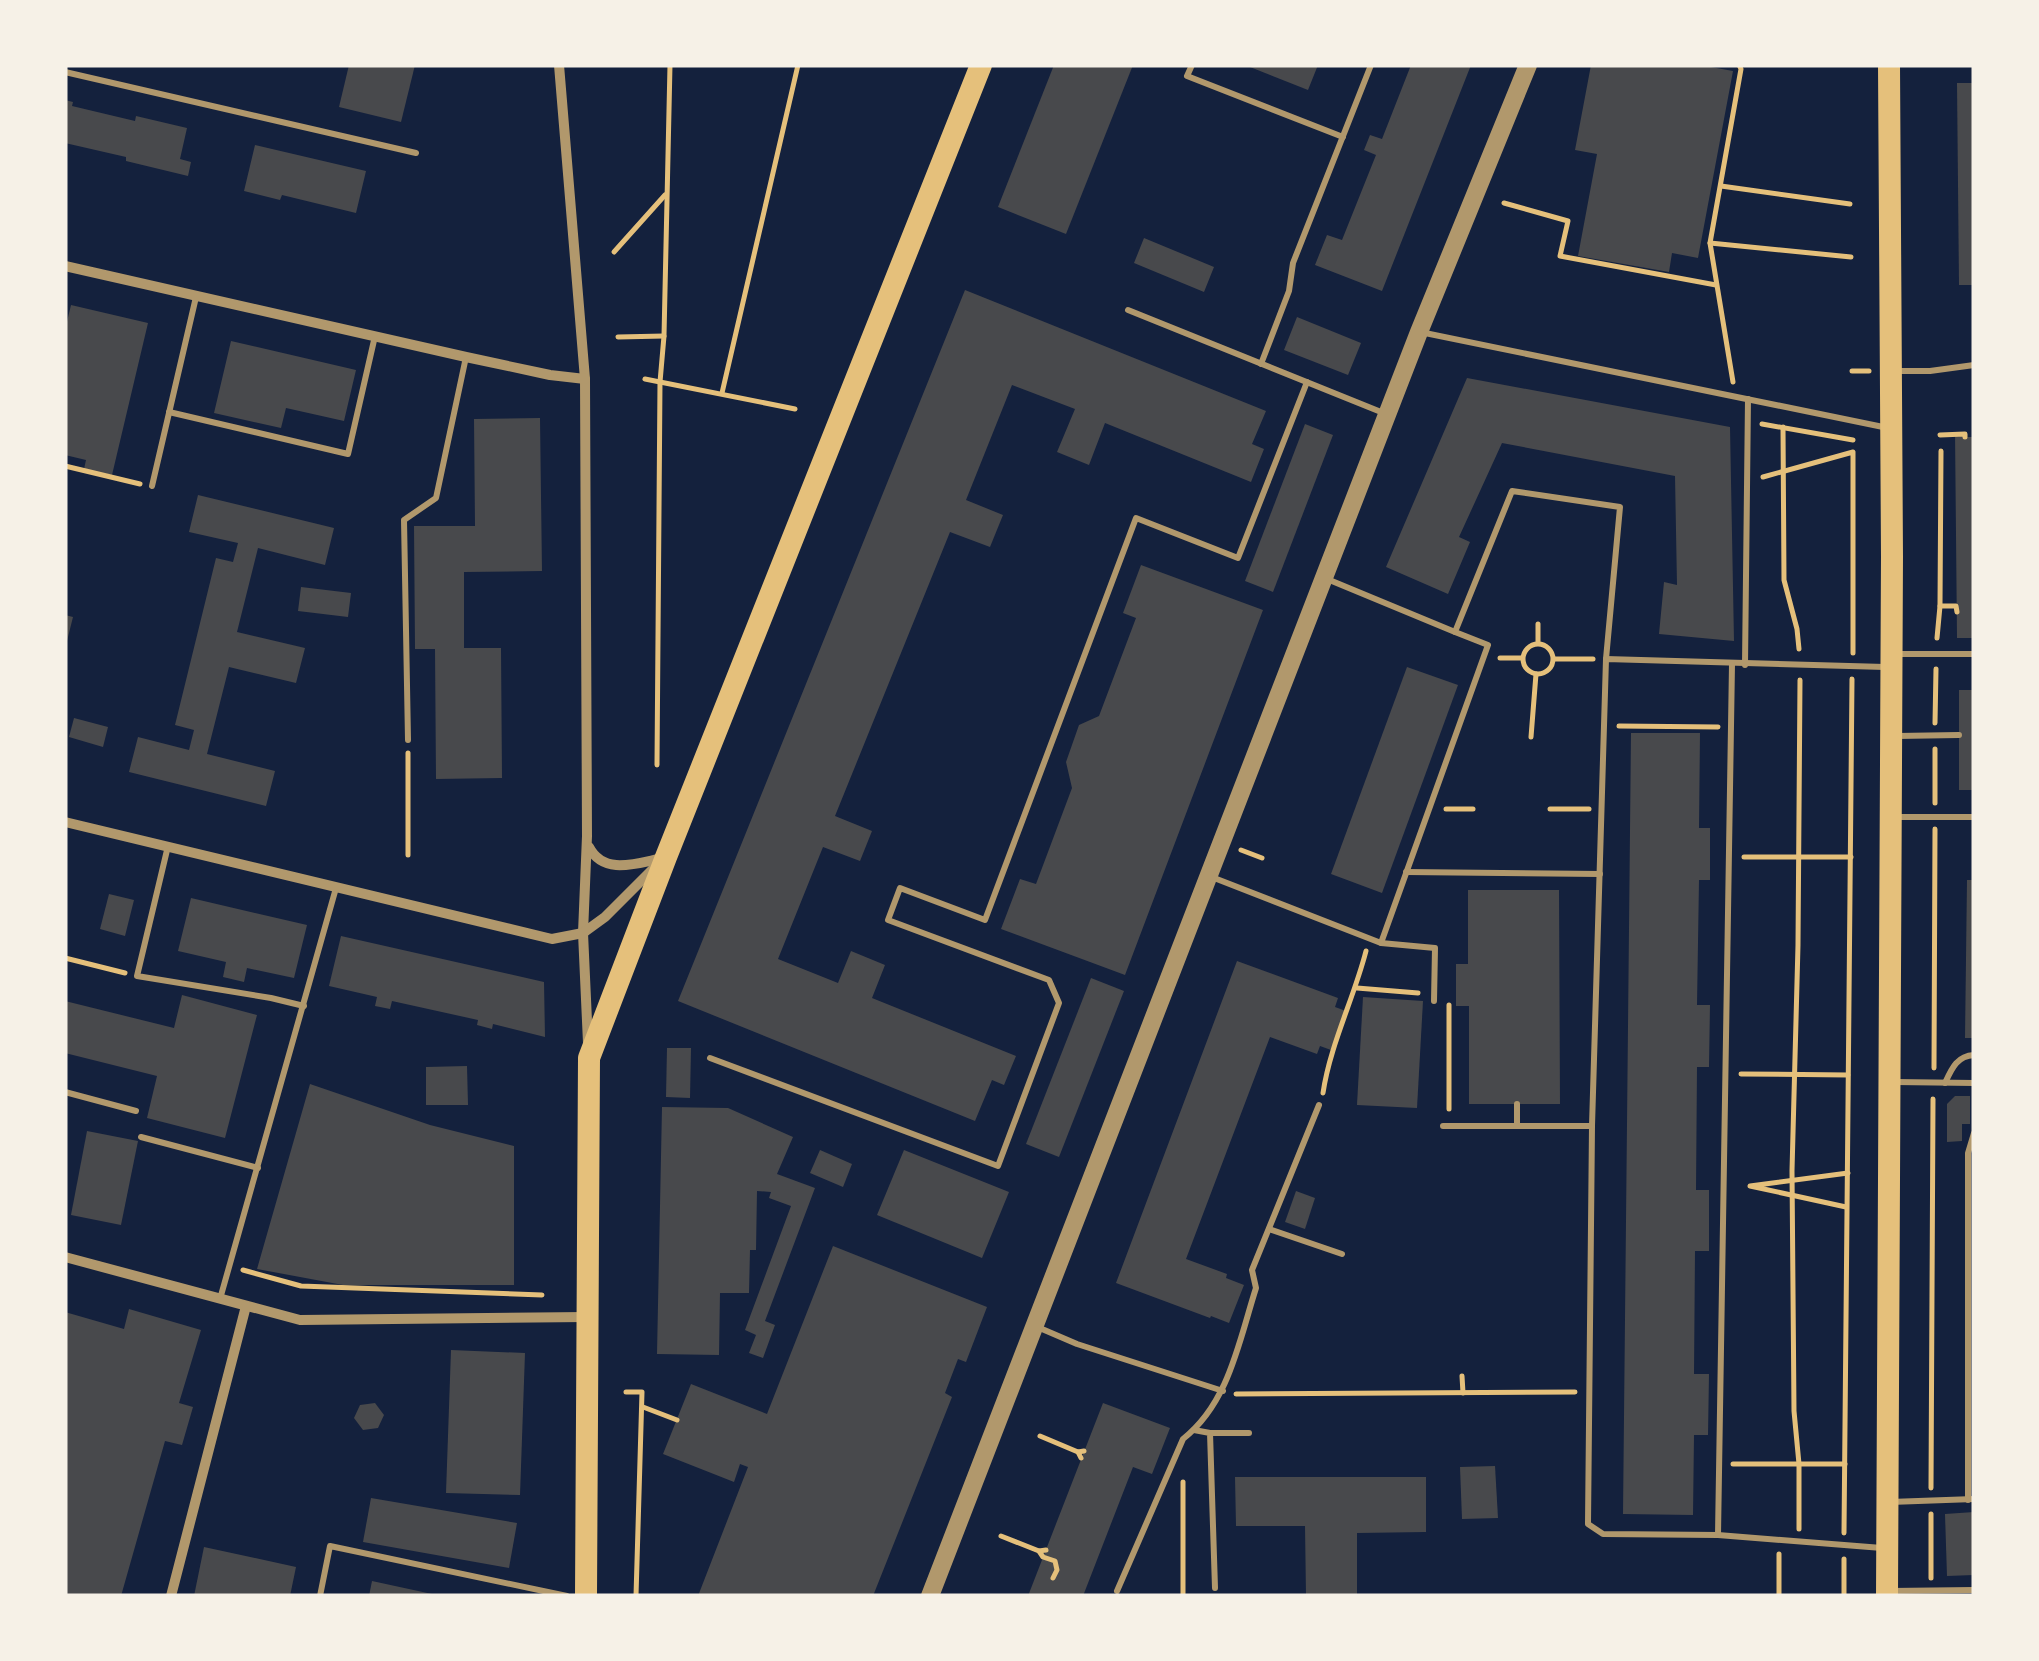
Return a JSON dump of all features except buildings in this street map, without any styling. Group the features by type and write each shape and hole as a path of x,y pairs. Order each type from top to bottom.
{"main road":[{"path":"586,1596 589,1058 981,65"},
{"path":"1886,1594 1892,660 1889,65"}],"street":[{"path":"559,65 585,379 584,934 589,1058"},
{"path":"930,1596 1419,332 1528,65"},
{"path":"65,266 466,358 585,379"},
{"path":"65,822 552,939 584,934 666,857"},
{"path":"587,836 593,855 612,866 666,857"},
{"path":"65,1256 300,1320 588,1317"},
{"path":"171,1596 246,1306"}],"lane":[{"path":"1192,65 1188,76 1343,137"},
{"path":"1261,364 1290,291 1294,263 1371,65"},
{"path":"65,72 416,153"},
{"path":"152,486 197,296"},
{"path":"1128,310 1387,415"},
{"path":"1419,332 1892,429"},
{"path":"169,412 348,454 375,336"},
{"path":"408,740 404,520 436,498 466,358"},
{"path":"1890,372 1974,364"},
{"path":"710,1058 998,1166 1059,1003 1048,980 888,920 900,888 984,920 1136,518 1238,558 1307,382"},
{"path":"1745,665 1748,400"},
{"path":"1455,632 1512,491 1620,508 1606,659 1592,1126 1588,1524 1604,1534 1718,1535 1887,1548"},
{"path":"1324,578 1488,645 1381,942"},
{"path":"1606,659 1852,667 1936,654 1974,654"},
{"path":"1718,1535 1732,664"},
{"path":"1891,736 1959,735"},
{"path":"1891,817 1974,817"},
{"path":"168,846 138,976 304,1006"},
{"path":"1406,872 1600,874"},
{"path":"1208,876 1381,942 1435,948 1431,999"},
{"path":"220,1299 336,888"},
{"path":"1945,1082 1953,1064 1974,1054"},
{"path":"1889,1082 1974,1082"},
{"path":"65,1092 136,1110"},
{"path":"1517,1104 1517,1126"},
{"path":"1117,1591 1182,1439 1194,1430 1223,1391 1256,1288 1252,1270 1319,1105"},
{"path":"1446,1126 1592,1126"},
{"path":"1886,1502 1971,1500 1968,1153 1974,1133"},
{"path":"141,1137 258,1168"},
{"path":"1269,1229 1342,1254"},
{"path":"1034,1326 1077,1344 1223,1391"},
{"path":"1194,1430 1249,1433"},
{"path":"1210,1433 1215,1588"},
{"path":"320,1596 330,1546 568,1596"},
{"path":"1886,1594 1974,1590"}],"path":[{"path":"657,764 660,382 670,65"},
{"path":"722,393 798,65"},
{"path":"1736,397 1710,243 1739,65"},
{"path":"1721,186 1850,204"},
{"path":"614,252 666,194"},
{"path":"1504,203 1568,222 1560,256 1716,285"},
{"path":"1710,243 1851,257"},
{"path":"618,337 664,336"},
{"path":"645,379 795,409"},
{"path":"1748,422 1853,440"},
{"path":"1784,427 1784,580 1797,630 1800,666 1792,1180 1799,1542"},
{"path":"1940,435 1965,436"},
{"path":"1747,482 1853,452 1844,1596"},
{"path":"1930,1592 1935,735 1942,452"},
{"path":"65,466 152,486"},
{"path":"1940,606 1956,606 1957,612"},
{"path":"1538,624 1538,644"},
{"path":"1538,644 1545,645 1553,659 1550,668 1536,674 1529,672 1522,658 1530,645 1538,644"},
{"path":"1491,658 1522,658"},
{"path":"1553,659 1606,659"},
{"path":"1531,738 1536,674"},
{"path":"1604,726 1731,728"},
{"path":"408,740 408,855"},
{"path":"1429,809 1472,809"},
{"path":"1550,809 1602,809"},
{"path":"1241,850 1262,858"},
{"path":"1756,857 1850,857"},
{"path":"1319,1105 1370,938"},
{"path":"65,958 138,976"},
{"path":"1357,988 1422,993 1431,999 1450,994 1446,1126"},
{"path":"1752,1074 1848,1075"},
{"path":"1847,1207 1750,1186 1848,1173"},
{"path":"228,1266 301,1286 542,1296"},
{"path":"1462,1376 1463,1392"},
{"path":"1223,1391 1589,1392"},
{"path":"626,1392 642,1392 643,1406 636,1596"},
{"path":"643,1406 676,1420"},
{"path":"1040,1436 1081,1454"},
{"path":"1182,1439 1182,1596"},
{"path":"1720,1464 1845,1464"},
{"path":"1001,1536 1042,1551 1043,1556 1055,1561 1057,1570 1053,1578"},
{"path":"1779,1596 1780,1540"}]}
